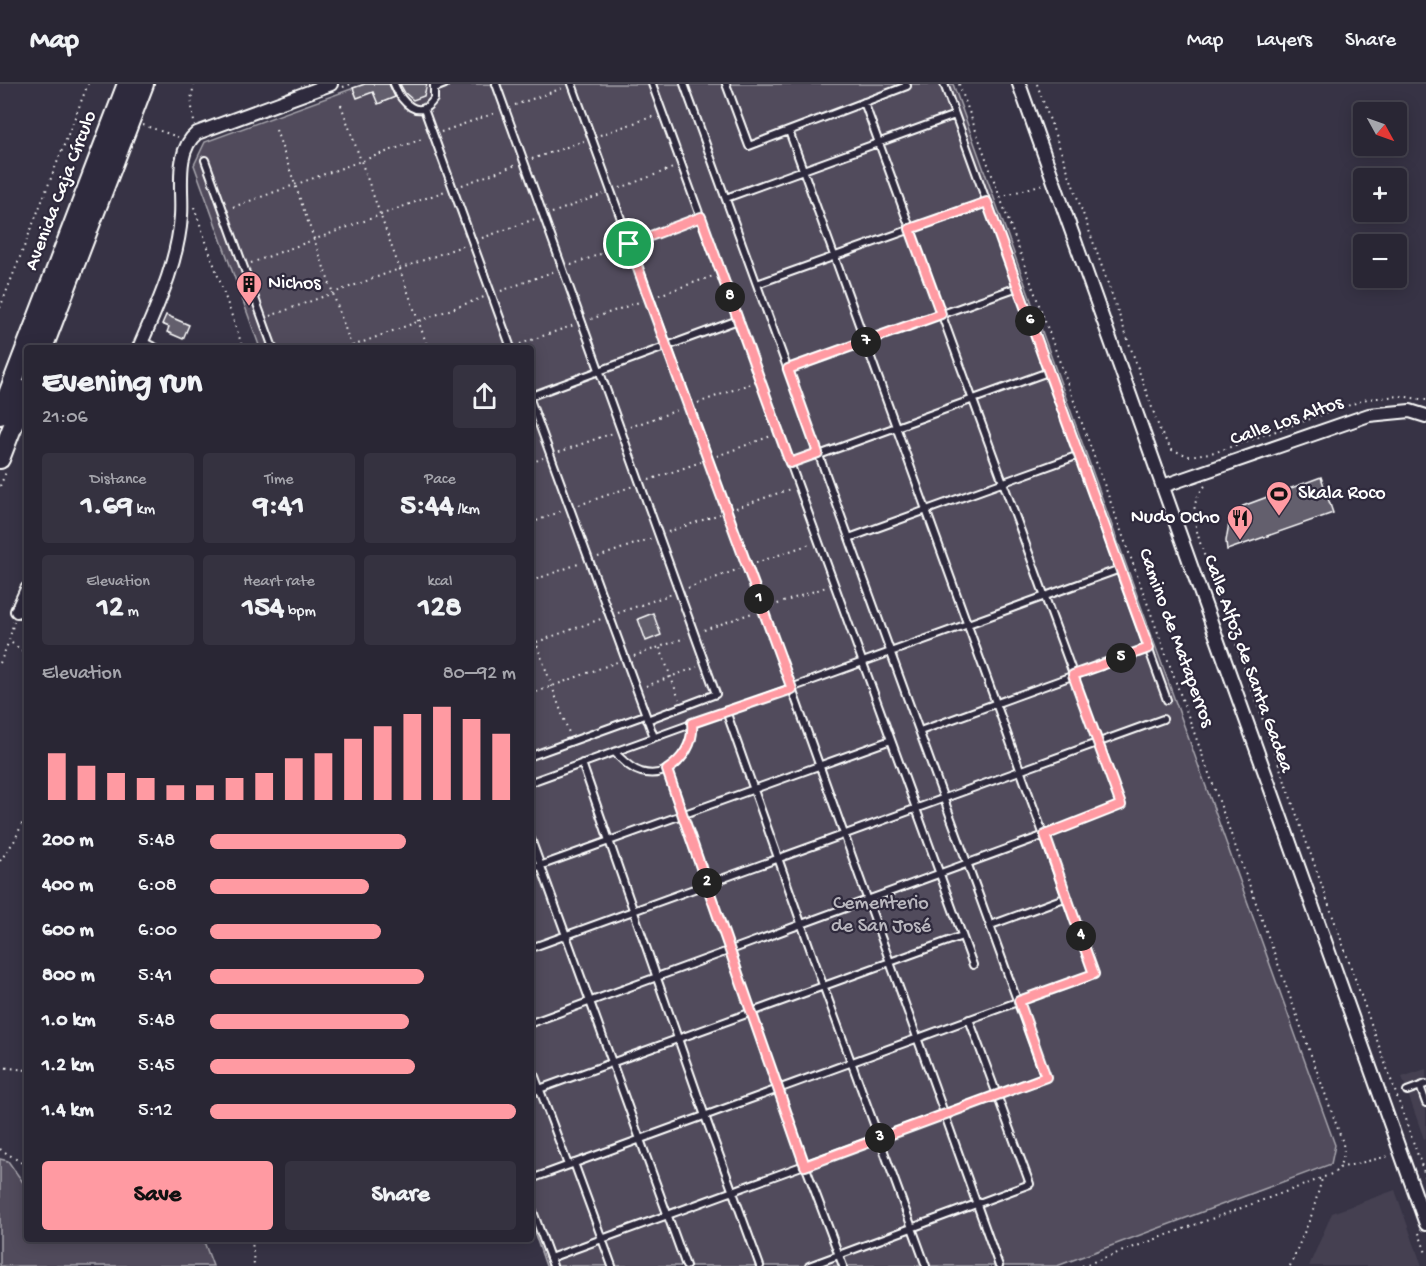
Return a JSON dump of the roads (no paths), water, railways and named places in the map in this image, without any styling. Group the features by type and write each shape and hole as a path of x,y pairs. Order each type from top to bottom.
{"main road":[{"name":"Avenida Caja Círculo","path":"27,345 127,84"},
{"name":"Avenida Caja Círculo","path":"44,345 144,84"},
{"name":"Avenida Caja Círculo","path":"0,416 24,353"},
{"path":"0,459 24,397"}],"street":[{"path":"141,344 175,256 181,218 184,150 193,136 331,84"},
{"name":"Calle Alfoz de Santa Gadea","path":"1019,84 1426,1224"},
{"name":"Calle Los Altos","path":"1163,486 1369,415 1410,411 1426,416"},
{"path":"17,610 24,595"}],"lane":[{"path":"394,84 399,96 408,105 418,109 424,108 434,99 435,86 445,84"},
{"path":"496,84 716,694 683,707 646,717 534,755"},
{"path":"572,84 820,765 999,1266"},
{"path":"652,84 973,965"},
{"path":"550,1258 1046,1077 684,84"},
{"path":"726,84 749,146 907,86 906,84"},
{"path":"944,84 1167,700"},
{"path":"534,1022 1045,835 1121,805 864,102"},
{"path":"424,108 510,345"},
{"path":"726,198 955,115"},
{"path":"534,1178 1094,974 789,131"},
{"path":"205,160 272,345"},
{"path":"757,284 987,202"},
{"path":"788,369 1018,287"},
{"path":"534,395 738,320"},
{"path":"819,454 1048,372"},
{"path":"534,410 654,737"},
{"path":"849,538 1078,455"},
{"path":"534,781 1120,569"},
{"path":"920,731 1149,648"},
{"path":"726,711 926,1266"},
{"path":"534,947 1164,719"},
{"path":"614,752 640,772 654,773 667,770 680,759 687,749 693,732 692,723"},
{"path":"534,868 891,740"},
{"path":"582,763 705,1116 760,1266"},
{"path":"667,770 805,1166 843,1266"},
{"path":"534,847 686,1266"},
{"path":"991,925 1067,897"},
{"path":"534,1091 963,936"},
{"path":"809,1266 1030,1184 969,1019"},
{"path":"534,1075 603,1239 612,1266"},
{"path":"1407,1091 1423,1085 1426,1103"},
{"path":"534,1214 553,1266"}],"place":[{"name":"Nichos","path":"249,307"},
{"name":"Skala Roco","path":"1279,517"},
{"name":"Nudo Ocho","path":"1240,541"}],"park label":[{"name":"Cementerio de San José","path":"881,916"}]}
